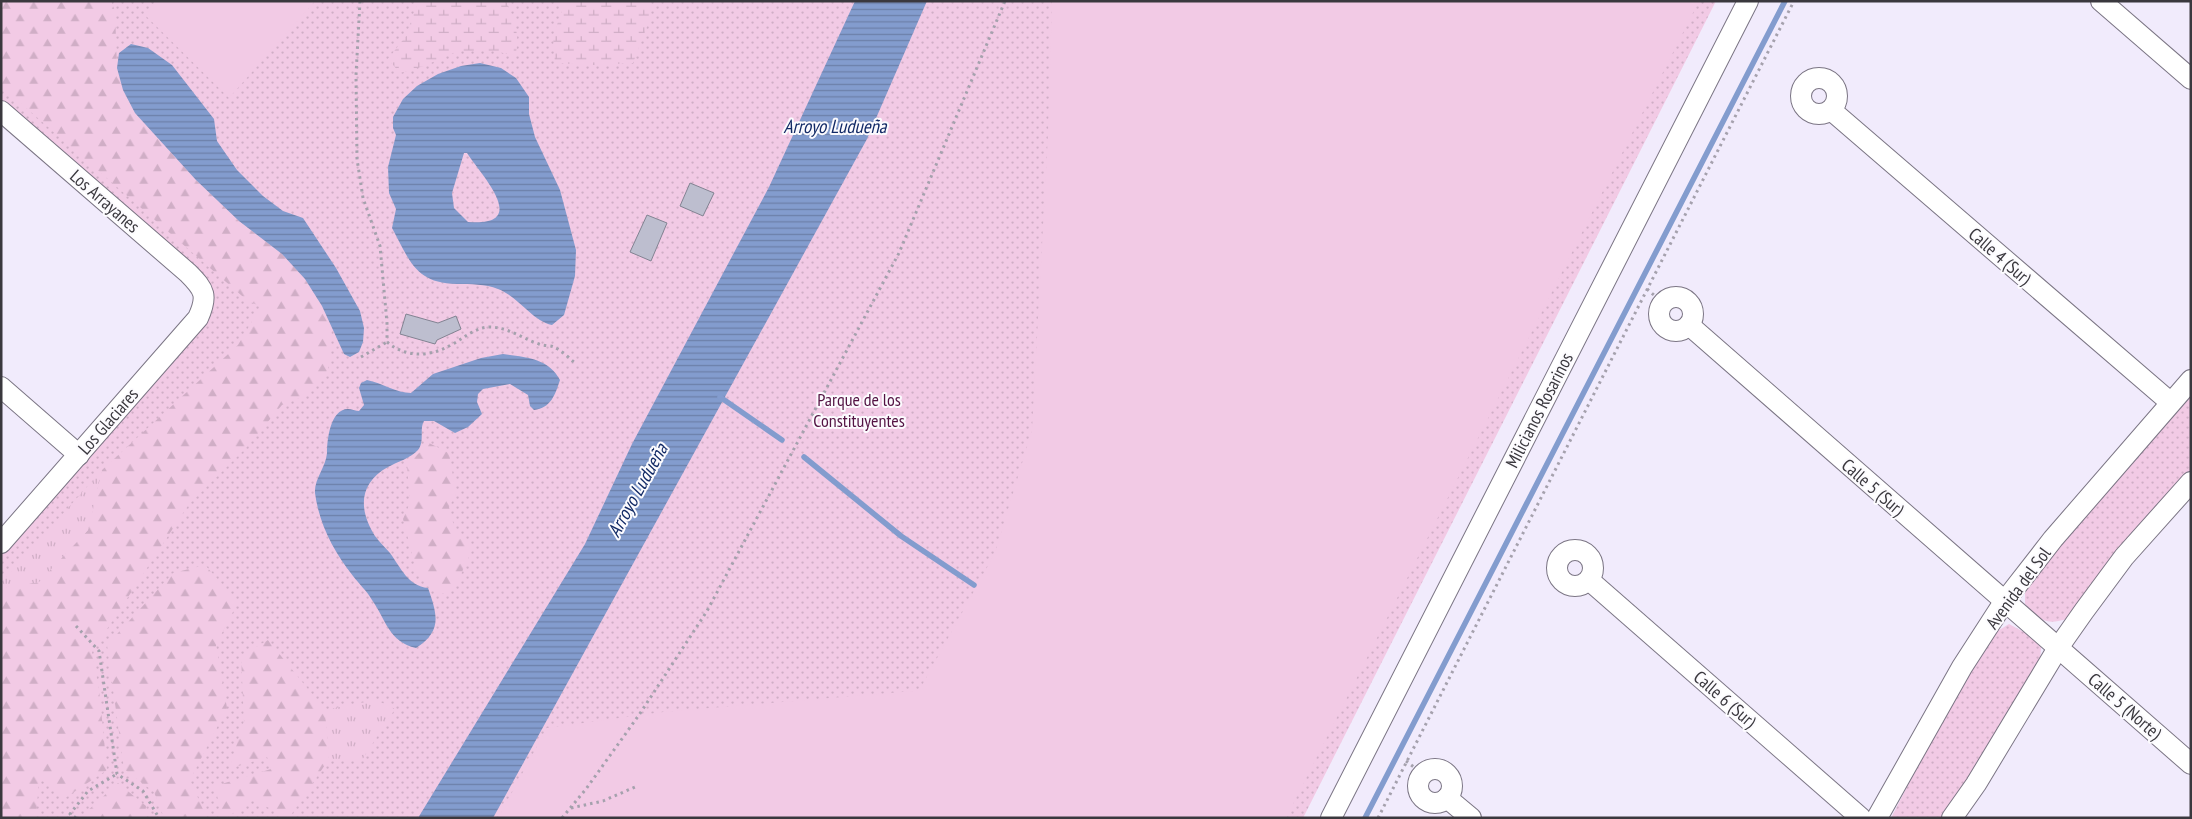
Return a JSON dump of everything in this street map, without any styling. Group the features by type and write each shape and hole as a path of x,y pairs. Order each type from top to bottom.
{"street":[{"name":"Milicianos Rosarinos","path":"1331,818 1748,1"},
{"path":"2101,1 2191,79"},
{"name":"Calle 4 (Sur)","path":"1831,110 2170,402"},
{"name":"Los Arrayanes","path":"1,111 188,273 204,294"},
{"name":"Los Glaciares","path":"1,543 198,318 204,304 204,294"},
{"name":"Calle 5 (Sur)","path":"1663,302 1659,315 1665,327 1677,331 1689,325 2058,648"},
{"name":"Avenida del Sol","path":"1877,818 1962,667 2004,602 2059,532 2191,380"},
{"path":"1,388 78,455"},
{"path":"1952,818 2017,718 2058,648 2124,557 2191,482"},
{"name":"Calle 6 (Sur)","path":"1588,580 1861,818"},
{"name":"Calle 5 (Norte)","path":"2058,648 2191,764"},
{"path":"1423,774 1418,786 1423,798 1436,803 1448,798 1470,818"}],"path":[{"path":"360,1 356,75 357,159 363,198 380,246 387,342"},
{"path":"562,818 639,715 712,602 899,253 1004,1"},
{"path":"1378,818 1794,1"},
{"path":"1647,289 1663,302"},
{"path":"387,342 396,349 409,354 430,353 451,345 470,332 487,327 506,328 540,345 554,347 575,363"},
{"path":"361,357 387,342"},
{"path":"76,626 99,651 117,774 143,791 159,818"},
{"path":"1406,761 1423,774"},
{"path":"76,818 70,814 88,791 117,774"},
{"path":"570,808 603,801 635,787"}],"green space":[{"name":"Parque de los Constituyentes","path":"1,1 1716,1 1303,818 1,818 1,543 198,318 204,294 1,111"},
{"path":"1,1 111,1 115,11 117,68 123,90 135,113 196,180 239,221 282,254 305,279 322,306 332,327 328,370 305,396 282,405 245,449 189,504 92,652 99,689 107,770 65,798 39,778 36,818 1,818 1,588 39,582 88,530 102,470 238,345 261,306 249,302 1,86"},
{"path":"157,1 315,1 229,98 145,15"},
{"path":"420,1 506,1 517,34 515,56 495,51 458,51 424,66 400,73 388,59 406,36 415,9"},
{"path":"560,1 651,1 649,21 633,63 594,65 555,63 553,36 563,8"},
{"path":"1052,1 1699,1 1286,818 498,818 547,728 663,712 920,689 995,553 1032,430 1048,134"},
{"path":"2191,392 2191,469 2136,529 2069,618 2049,622 2040,618 2025,604 2025,591 2045,559"},
{"path":"429,443 449,453 456,494 449,507 456,534 474,546 455,587 440,595 416,569 403,519 410,503 407,465"},
{"path":"102,470 88,530 39,582 1,588 1,583"},
{"path":"205,565 238,602 216,645 227,708 190,780 207,818 164,818 154,792 124,769 107,645 173,573"},
{"path":"2009,624 2035,638 2041,647 2040,662 1969,778 1941,818 1891,818 1942,719 1975,663 1996,632"},
{"path":"268,640 325,710 329,759 289,818 253,800 226,818 222,818 215,786 271,769 267,757 229,769 244,721 241,656"},
{"path":"376,700 395,709 362,760 329,759 325,710"},
{"path":"118,783 146,806 145,818 86,818 85,813"}],"water":[{"name":"Arroyo Ludueña","path":"855,1 927,1 867,139 493,818 418,818 585,544 632,444 769,187"},
{"path":"131,44 148,48 172,65 214,119 217,141 237,170 263,196 283,211 303,218 336,268 360,311 364,328 363,342 359,352 350,357 344,354 322,306 305,279 282,254 239,221 196,180 135,113 123,90 117,68 119,53"},
{"path":"480,63 501,68 516,78 529,97 529,114 535,137 560,190 576,250 575,276 564,315 552,325 531,314 512,297 498,289 488,286 443,283 423,275 409,260 392,228 396,209 389,193 388,167 396,135 393,128 393,117 403,99 417,86 438,74 461,66","holes":["464,153 467,153 490,186 500,208 497,216 487,221 468,222 454,208 452,193"]},
{"path":"503,354 536,360 550,367 560,380 552,400 545,407 534,410 530,406 528,395 510,384 483,389 478,394 477,402 482,414 468,427 455,433 434,421 424,421 421,443 418,450 378,473 371,481 364,497 366,516 375,536 410,580 421,587 428,588 434,606 436,621 431,635 416,648 400,641 389,629 370,597 340,557 324,527 317,504 315,488 325,463 331,426 337,414 342,410 359,411 364,405 359,388 361,383 367,380 411,393 433,374 481,358"}],"building":[{"path":"690,183 714,193 703,216 680,206"},
{"path":"647,215 667,223 651,261 630,252"},
{"path":"406,314 438,323 456,316 461,329 437,340 435,344 400,334"}],"waterway":[{"path":"1365,818 1785,1"},
{"path":"720,397 782,440"},
{"path":"804,457 901,536 974,585"}]}
